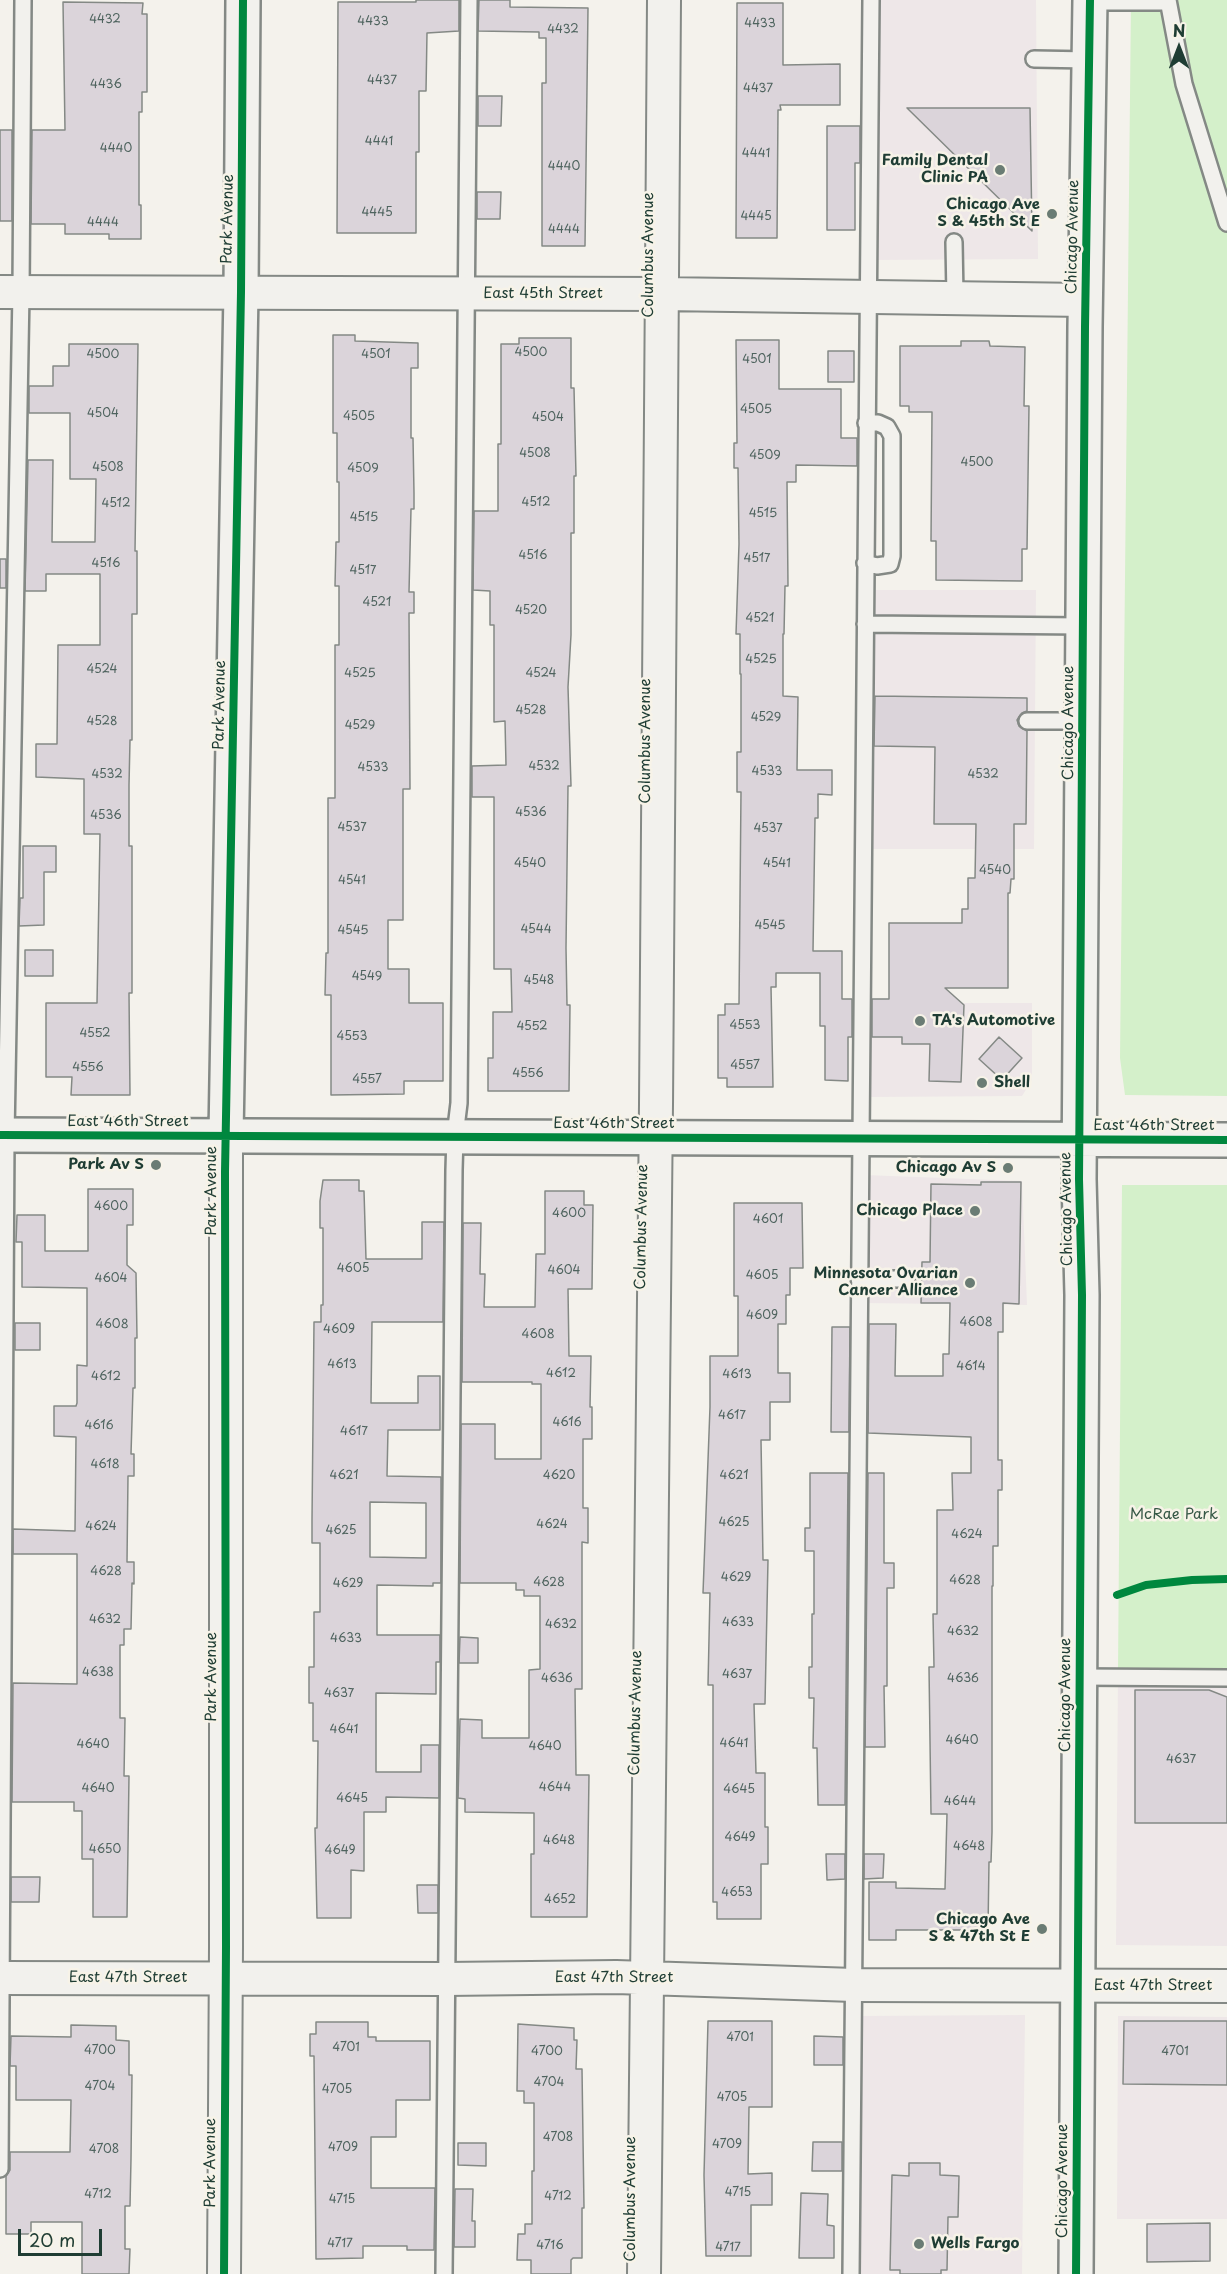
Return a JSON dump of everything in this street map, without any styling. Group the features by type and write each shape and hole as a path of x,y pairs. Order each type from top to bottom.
{"street":[{"name":"Park Avenue","path":"224,2274 226,1136 243,0"},
{"name":"Columbus Avenue","path":"644,2274 656,1137 664,0"},
{"name":"Chicago Avenue","path":"1076,2274 1082,1295 1079,1140 1085,300 1090,1"},
{"name":"East 45th Street","path":"10,292 662,294 1085,300"},
{"name":"East 46th Street","path":"3,1135 1227,1140"},
{"name":"East 47th Street","path":"1,1978 647,1978 854,1985 1227,1986"}],"lane":[{"path":"0,2169 3,1135 10,292 23,0"},
{"path":"444,2274 455,1136 459,1103 468,295 469,0"},
{"path":"851,2274 871,0"},
{"path":"1090,1 1168,1 1184,84 1227,223"},
{"path":"1034,59 1089,60"},
{"path":"954,242 955,297"},
{"path":"866,423 878,423 887,427 892,436 892,556 890,564 877,566 866,563"},
{"path":"865,624 1083,626"},
{"path":"1027,721 1082,721"},
{"path":"859,1279 907,1279"},
{"path":"1080,1677 1227,1678"}],"shaded area":[{"path":"874,0 1036,0 1038,259 869,260"},
{"path":"870,590 1036,590 1034,849 866,849"},
{"path":"871,1003 1032,1003 1032,1080 1022,1096 871,1097"},
{"path":"864,1175 1022,1181 1027,1305 863,1303"},
{"path":"1227,1669 1227,1946 1116,1945 1118,1670"},
{"path":"1025,2015 1022,2274 856,2274 858,2016"},
{"path":"1118,2016 1227,2017 1227,2219 1117,2219"}],"green space":[{"path":"1131,0 1227,0 1227,1096 1125,1095 1120,1058"},
{"name":"McRae Park","path":"1122,1185 1227,1185 1227,1669 1118,1670"}],"building":[{"path":"416,0 459,0 459,31 427,33 426,91 419,91 416,233 337,233 338,2 416,2"},
{"path":"479,0 510,0 510,7 588,8 585,246 542,246 542,83 546,83 546,38 539,38 539,32 478,31"},
{"path":"63,2 143,3 142,14 147,14 147,92 142,92 142,112 139,112 141,239 109,239 109,234 65,234 65,224 31,224 32,130 65,130"},
{"path":"737,3 783,3 783,65 840,64 840,105 780,105 781,110 778,110 777,238 736,238"},
{"path":"478,96 502,96 501,126 478,126"},
{"name":"Family Dental Clinic PA","path":"907,108 1030,108 1032,231"},
{"path":"827,126 860,126 860,163 855,163 855,230 827,230"},
{"path":"0,130 12,130 12,221 0,221"},
{"path":"477,192 501,192 500,219 477,219"},
{"path":"333,335 355,335 355,341 418,343 418,368 411,368 414,509 411,509 409,592 414,592 414,613 409,613 410,789 403,789 403,920 388,920 388,969 409,969 409,1003 443,1003 443,1081 404,1081 404,1094 331,1095 331,995 325,995 326,953 328,953 328,798 335,798 335,645 339,645 339,586 335,586 336,542 339,542 339,482 337,482 337,433 333,433"},
{"path":"519,338 571,338 571,388 574,388 576,476 574,476 574,533 571,533 571,635 568,687 571,786 568,786 566,948 567,1005 570,1005 569,1091 488,1091 488,1058 493,1058 493,1012 512,1012 511,969 494,969 494,797 472,797 472,766 506,765 505,721 494,722 494,625 490,625 490,591 473,590 474,511 498,511 501,344 519,344"},
{"path":"736,340 779,340 779,389 841,389 841,438 857,438 857,466 796,465 796,482 787,482 788,586 785,586 783,634 783,696 798,697 797,770 832,770 832,795 818,794 818,818 815,818 813,951 842,951 842,999 852,999 852,1037 848,1037 848,1081 825,1080 825,1026 820,1026 820,973 776,973 776,987 771,987 773,1087 727,1087 727,1078 718,1078 718,1015 725,1015 725,1004 739,1004 741,792 737,792 737,752 741,752 741,674 740,634 736,634 739,544 738,468 734,468 734,443 737,443"},
{"path":"961,341 989,341 990,346 1025,347 1024,406 1029,406 1027,549 1022,549 1022,581 936,580 936,541 931,541 932,412 909,412 909,406 900,406 900,346 961,346"},
{"path":"69,344 138,344 135,551 137,551 137,614 132,614 132,740 130,740 129,785 129,846 132,846 132,993 129,993 130,1095 71,1095 72,1077 46,1077 46,1003 97,1003 100,834 84,834 84,779 36,777 36,744 57,744 58,645 100,645 100,574 46,574 46,591 25,591 28,460 53,460 52,542 95,542 96,479 70,479 70,413 29,413 29,386 53,386 53,366 69,366"},
{"path":"828,351 854,351 854,382 828,382"},
{"path":"0,559 6,559 6,588 0,588"},
{"path":"875,696 1027,698 1027,711 1022,713 1017,720 1019,726 1027,731 1026,824 1014,824 1014,879 1011,879 1010,893 1008,893 1008,988 945,988 964,1005 961,1082 929,1081 930,1044 902,1044 902,1037 872,1037 872,999 889,999 889,923 962,923 962,909 968,909 968,878 975,878 976,824 934,824 935,747 874,746"},
{"path":"23,846 56,846 56,872 44,872 44,925 19,926 20,898 23,898"},
{"path":"25,950 53,950 53,976 25,976"},
{"path":"999,1037 1022,1058 1002,1080 979,1059"},
{"path":"323,1180 359,1180 359,1191 364,1191 366,1259 422,1259 422,1222 444,1222 443,1322 372,1322 371,1403 418,1403 418,1376 440,1376 440,1430 388,1430 387,1476 441,1477 441,1583 433,1583 433,1586 377,1585 377,1635 440,1635 440,1662 436,1662 436,1694 376,1693 376,1772 421,1772 421,1745 439,1745 439,1798 386,1797 386,1812 364,1812 364,1871 351,1870 351,1918 317,1918 315,1828 317,1828 318,1741 313,1741 313,1703 309,1703 309,1667 314,1667 314,1612 320,1612 320,1543 312,1543 312,1520 314,1322 321,1322 321,1305 323,1305 323,1228 320,1228","holes":["370,1502 426,1503 426,1558 370,1557"]},
{"path":"981,1182 1021,1182 1019,1304 1003,1303 1003,1332 998,1332 998,1460 1002,1460 1002,1490 998,1490 998,1546 993,1546 992,1832 988,1930 896,1930 896,1940 869,1940 869,1882 896,1882 896,1888 945,1889 947,1814 931,1814 929,1667 934,1667 933,1614 937,1614 937,1510 953,1510 952,1473 971,1473 971,1437 868,1433 869,1324 896,1324 895,1376 943,1376 943,1354 949,1354 950,1303 921,1303 922,1262 930,1262 931,1184 981,1185"},
{"path":"88,1189 133,1189 133,1225 127,1225 127,1265 136,1273 137,1338 135,1338 131,1454 134,1454 134,1476 128,1476 127,1562 134,1562 134,1584 132,1583 131,1629 124,1629 124,1645 120,1645 120,1718 125,1718 124,1776 129,1776 127,1917 93,1917 93,1859 82,1859 82,1811 74,1811 74,1802 12,1802 13,1683 77,1684 77,1554 13,1554 13,1529 75,1531 76,1437 54,1436 54,1406 76,1406 77,1365 87,1366 87,1288 22,1287 22,1242 16,1242 17,1215 45,1215 45,1251 88,1251"},
{"path":"545,1191 584,1191 584,1205 593,1205 592,1289 568,1289 569,1356 591,1356 592,1439 583,1439 583,1508 588,1508 588,1543 582,1542 582,1689 575,1689 576,1775 589,1775 587,1917 531,1917 531,1854 534,1854 534,1813 465,1812 465,1799 458,1798 460,1719 482,1720 482,1738 529,1738 529,1670 540,1669 540,1596 524,1596 524,1590 516,1590 516,1583 460,1583 461,1424 495,1424 495,1459 541,1459 541,1384 462,1382 463,1223 481,1223 480,1274 485,1274 484,1307 535,1307 536,1254 545,1254"},
{"path":"734,1203 802,1203 803,1268 790,1268 790,1295 786,1295 786,1324 778,1324 778,1373 790,1373 790,1402 770,1402 770,1440 761,1440 763,1560 768,1560 765,1704 754,1704 756,1773 765,1773 768,1864 761,1864 761,1919 717,1919 717,1902 713,1902 713,1685 708,1685 710,1593 703,1593 710,1356 738,1356 738,1296 734,1296"},
{"path":"15,1323 40,1323 40,1350 15,1350"},
{"path":"832,1327 850,1327 849,1432 831,1432"},
{"path":"810,1473 848,1473 845,1805 818,1805 817,1748 813,1748 814,1698 809,1698 809,1667 812,1667 812,1614 814,1614 814,1551 805,1551 805,1528 810,1528"},
{"path":"868,1473 884,1473 884,1563 894,1563 894,1588 887,1588 885,1747 865,1747"},
{"path":"460,1637 478,1638 478,1663 459,1663"},
{"path":"1135,1690 1209,1690 1227,1697 1227,1823 1135,1823"},
{"path":"826,1854 845,1854 845,1879 827,1880"},
{"path":"864,1854 884,1854 883,1878 864,1879"},
{"path":"11,1877 40,1877 39,1902 11,1902"},
{"path":"417,1885 438,1885 438,1913 418,1913"},
{"path":"708,2021 772,2021 772,2107 749,2107 748,2174 772,2173 772,2205 751,2205 751,2256 706,2256 704,2175"},
{"path":"1124,2021 1227,2021 1227,2085 1123,2084"},
{"path":"316,2022 368,2022 368,2037 376,2037 376,2041 430,2041 430,2100 396,2100 396,2137 371,2137 371,2188 435,2188 434,2250 407,2250 407,2246 363,2246 363,2258 316,2259 314,2056 310,2056 310,2034 316,2034"},
{"path":"518,2024 574,2028 574,2040 577,2040 576,2069 582,2069 584,2208 582,2208 582,2258 571,2260 571,2274 531,2274 531,2260 517,2260 518,2234 525,2234 525,2224 532,2224 532,2171 534,2171 534,2103 524,2103 524,2091 517,2091"},
{"path":"71,2025 116,2026 116,2040 129,2041 129,2075 132,2075 131,2159 130,2206 125,2206 125,2249 130,2249 129,2274 82,2274 82,2222 31,2222 31,2234 6,2234 6,2176 10,2170 10,2152 70,2152 71,2100 16,2100 16,2066 10,2066 11,2036 71,2037"},
{"path":"814,2036 843,2037 843,2065 814,2065"},
{"path":"813,2142 842,2142 842,2171 812,2171"},
{"path":"458,2143 486,2143 486,2166 458,2165"},
{"name":"Wells Fargo","path":"909,2163 940,2163 940,2175 959,2176 958,2217 948,2217 947,2270 941,2270 941,2274 900,2274 900,2270 890,2270 892,2175 909,2176"},
{"path":"455,2189 473,2189 472,2221 475,2221 475,2247 454,2247"},
{"path":"801,2193 828,2194 827,2225 834,2226 834,2258 799,2258"},
{"path":"1210,2223 1210,2261 1147,2262 1147,2224"}],"cycle path":[{"path":"224,2274 225,1171 241,292 243,0"},
{"path":"1076,2274 1082,1295 1079,1179 1085,327 1090,0"},
{"path":"0,1135 1227,1140"},
{"path":"1117,1595 1146,1585 1227,1579"}],"place":[{"name":"Family Dental Clinic PA","path":"1000,170"},
{"name":"Chicago Ave S & 45th St E","path":"1052,214"},
{"name":"TA's Automotive","path":"920,1021"},
{"name":"Shell","path":"982,1083"},
{"name":"Park Av S","path":"156,1165"},
{"name":"Chicago Av S","path":"1008,1168"},
{"name":"Chicago Place","path":"975,1211"},
{"name":"Minnesota Ovarian Cancer Alliance","path":"970,1283"},
{"name":"Chicago Ave S & 47th St E","path":"1042,1929"},
{"name":"Wells Fargo","path":"919,2244"}]}
